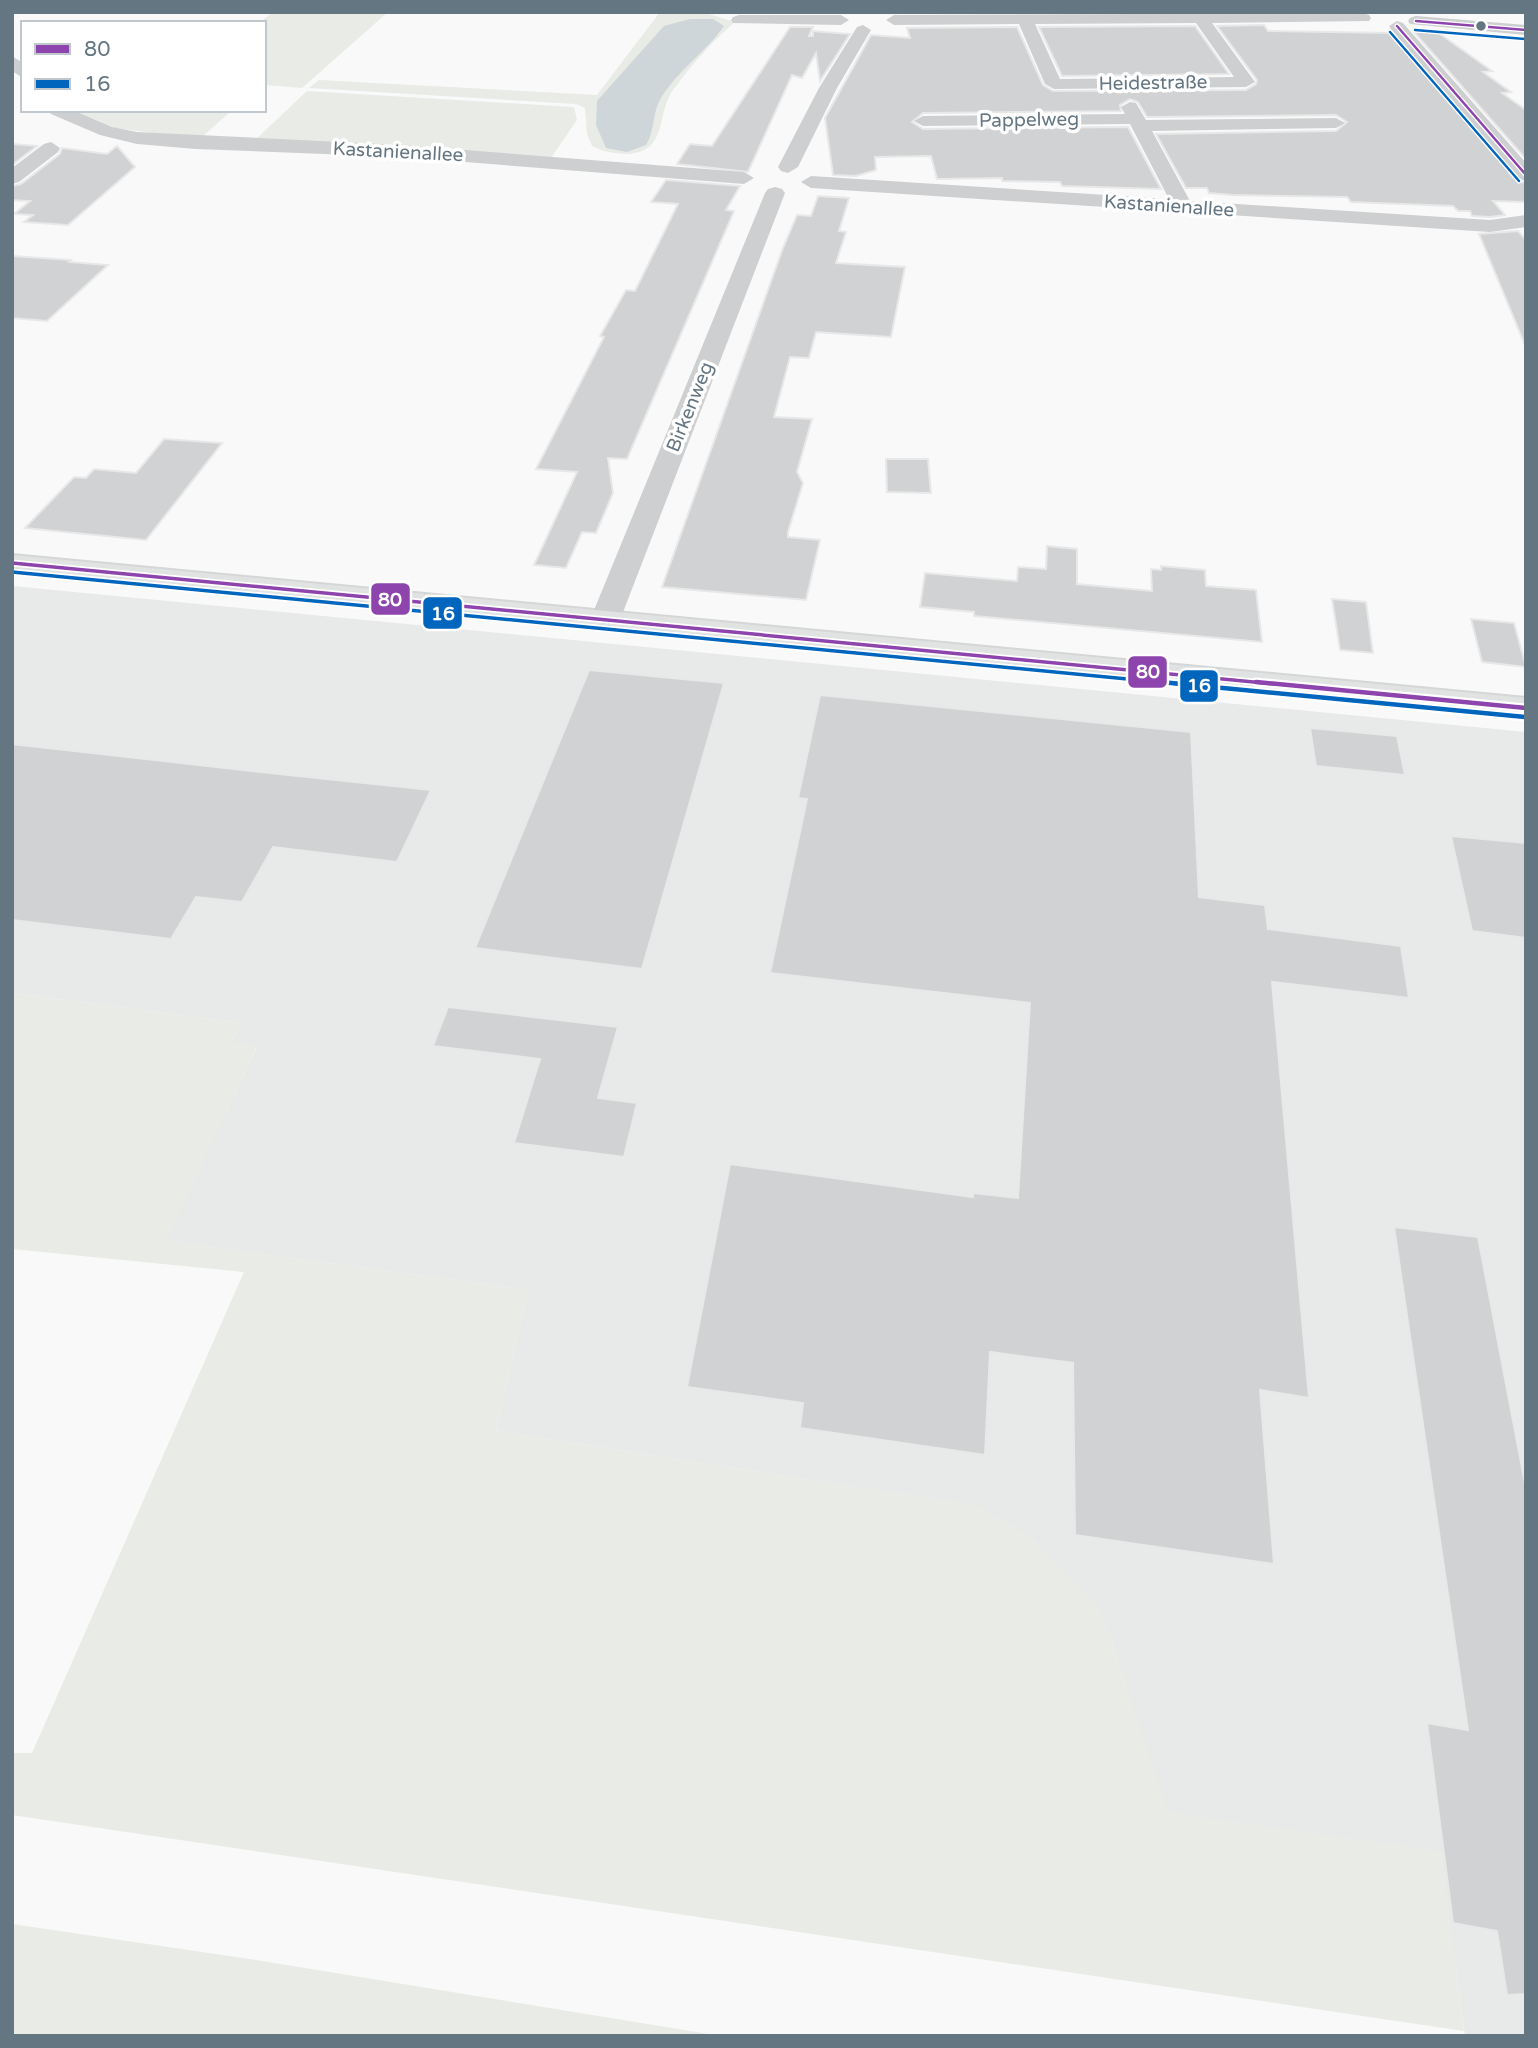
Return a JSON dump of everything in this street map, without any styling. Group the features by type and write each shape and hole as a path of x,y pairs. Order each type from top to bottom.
{"street":[{"path":"739,20 861,21 886,28 888,17 1025,20 1068,16 1200,19 1365,15 1373,23 1405,20 1526,30"},
{"name":"Heidestraße","path":"1025,20 1054,84 1246,82 1200,19"},
{"path":"1405,20 1526,175"},
{"path":"765,170 828,88 861,21"},
{"path":"1119,83 1184,207"},
{"name":"Kastanienallee","path":"62,112 106,131 149,139 765,170 809,175 811,182"},
{"name":"Pappelweg","path":"923,121 1336,123"},
{"path":"12,178 51,148"},
{"name":"Kastanienallee","path":"765,170 745,182 756,190 775,193 802,189 811,182 1490,226 1526,219 1522,212 1526,205"},
{"name":"Birkenweg","path":"605,621 775,193"},
{"path":"12,563 1526,708"}],"shaded area":[{"path":"273,12 388,12 302,88 266,85 266,21 262,21"},
{"path":"660,12 702,12 735,22 702,54 673,90 656,139 641,151 629,154 619,154 592,146 587,134 585,108 576,104 309,88 319,80 597,95"},
{"path":"690,19 713,19 724,26 661,98 646,145 627,152 606,148 596,125 597,101 664,26"},
{"path":"307,91 574,107 577,120 551,158 253,142"},
{"path":"79,112 230,112 200,139 115,128"},
{"path":"12,586 1526,732 1526,2036 1465,2036 1440,1852 1167,1813 1112,1642 1096,1605 1029,1537 977,1506 496,1431 528,1290 165,1241 257,1047 231,1043 241,1023 12,993"},
{"path":"12,993 241,1023 231,1043 257,1046 166,1241 528,1290 496,1431 978,1506 1029,1537 1096,1604 1112,1642 1168,1813 1441,1852 1464,2031 12,1815 12,1753 32,1753 244,1272 12,1249"},
{"path":"12,1924 256,1960 721,2036 12,2036"}],"building":[{"path":"1264,25 1268,31 1391,33 1517,181 1526,183 1526,202 1493,201 1505,215 1490,217 1472,216 1470,211 1458,211 1453,206 1351,202 1347,197 1233,195 1209,193 1207,188 1186,188 1156,134 1336,131 1347,122 1336,115 1147,117 1138,102 1130,99 1120,105 1121,111 923,113 912,122 923,129 1128,127 1161,189 1062,186 1060,182 1002,181 1002,178 937,179 931,156 875,157 876,170 856,176 833,175 825,118 871,35 910,38 907,28 1017,27 1043,85 1053,91 1246,90 1256,84 1257,80 1217,26"},
{"path":"1195,26 1229,74 1062,76 1039,27"},
{"path":"790,27 813,27 809,36 813,36 813,31 850,34 820,81 816,53 802,78 792,75 748,172 677,164 690,144 712,146"},
{"path":"1436,31 1492,71 1483,72 1511,92 1502,93 1526,110 1526,159 1414,32"},
{"path":"12,144 37,146 12,165"},
{"path":"117,146 135,167 68,225 24,222 33,215 14,214 30,201 12,200 12,186 21,184 60,154 62,148 107,154"},
{"path":"666,180 740,186 726,210 734,211 627,459 608,458 613,493 596,533 582,532 566,568 534,565 577,472 536,469 604,337 600,336 626,290 635,291 678,204 651,202"},
{"path":"818,196 849,198 839,231 846,232 836,263 905,267 891,337 816,332 809,358 790,357 774,417 812,419 797,472 803,483 788,532 788,537 820,540 806,600 662,587 783,248 797,215 811,216"},
{"path":"1518,231 1526,240 1525,345 1479,234"},
{"path":"12,256 108,265 47,321 12,318"},
{"path":"164,439 222,443 146,540 25,528 74,477 86,478 94,469 136,473"},
{"path":"886,459 928,459 931,493 887,492"},
{"path":"1047,546 1077,549 1077,584 1152,591 1151,569 1161,570 1161,566 1205,570 1206,586 1256,590 1262,642 974,616 974,612 920,607 925,573 1017,581 1018,567 1046,569"},
{"path":"1332,599 1366,602 1373,653 1340,650"},
{"path":"1471,619 1514,623 1526,667 1482,662"},
{"path":"589,670 724,683 642,969 475,948"},
{"path":"820,695 1191,732 1199,897 1265,905 1268,929 1401,946 1409,998 1272,982 1309,1398 1260,1390 1274,1564 1075,1535 1073,1363 990,1352 985,1455 800,1428 803,1403 687,1387 730,1164 973,1197 973,1193 1018,1198 1030,1003 770,973 807,799 798,798"},
{"path":"1310,728 1397,736 1405,775 1316,766"},
{"path":"12,744 431,790 397,862 273,847 242,902 196,897 171,939 12,920"},
{"path":"1451,836 1526,843 1526,938 1472,931"},
{"path":"448,1007 618,1027 598,1098 637,1103 624,1157 514,1143 540,1059 433,1046"},
{"path":"1394,1227 1478,1237 1526,1489 1526,1994 1507,1995 1497,1931 1453,1923 1427,1723 1468,1730"}],"transit line":[{"name":"80","path":"1416,21 1526,30"},
{"name":"80","path":"1397,26 1526,175"},
{"name":"16","path":"1415,30 1525,39"},
{"name":"16","path":"1390,32 1519,181"},
{"name":"80","path":"12,563 1526,708"},
{"name":"16","path":"12,572 1525,717"}]}
